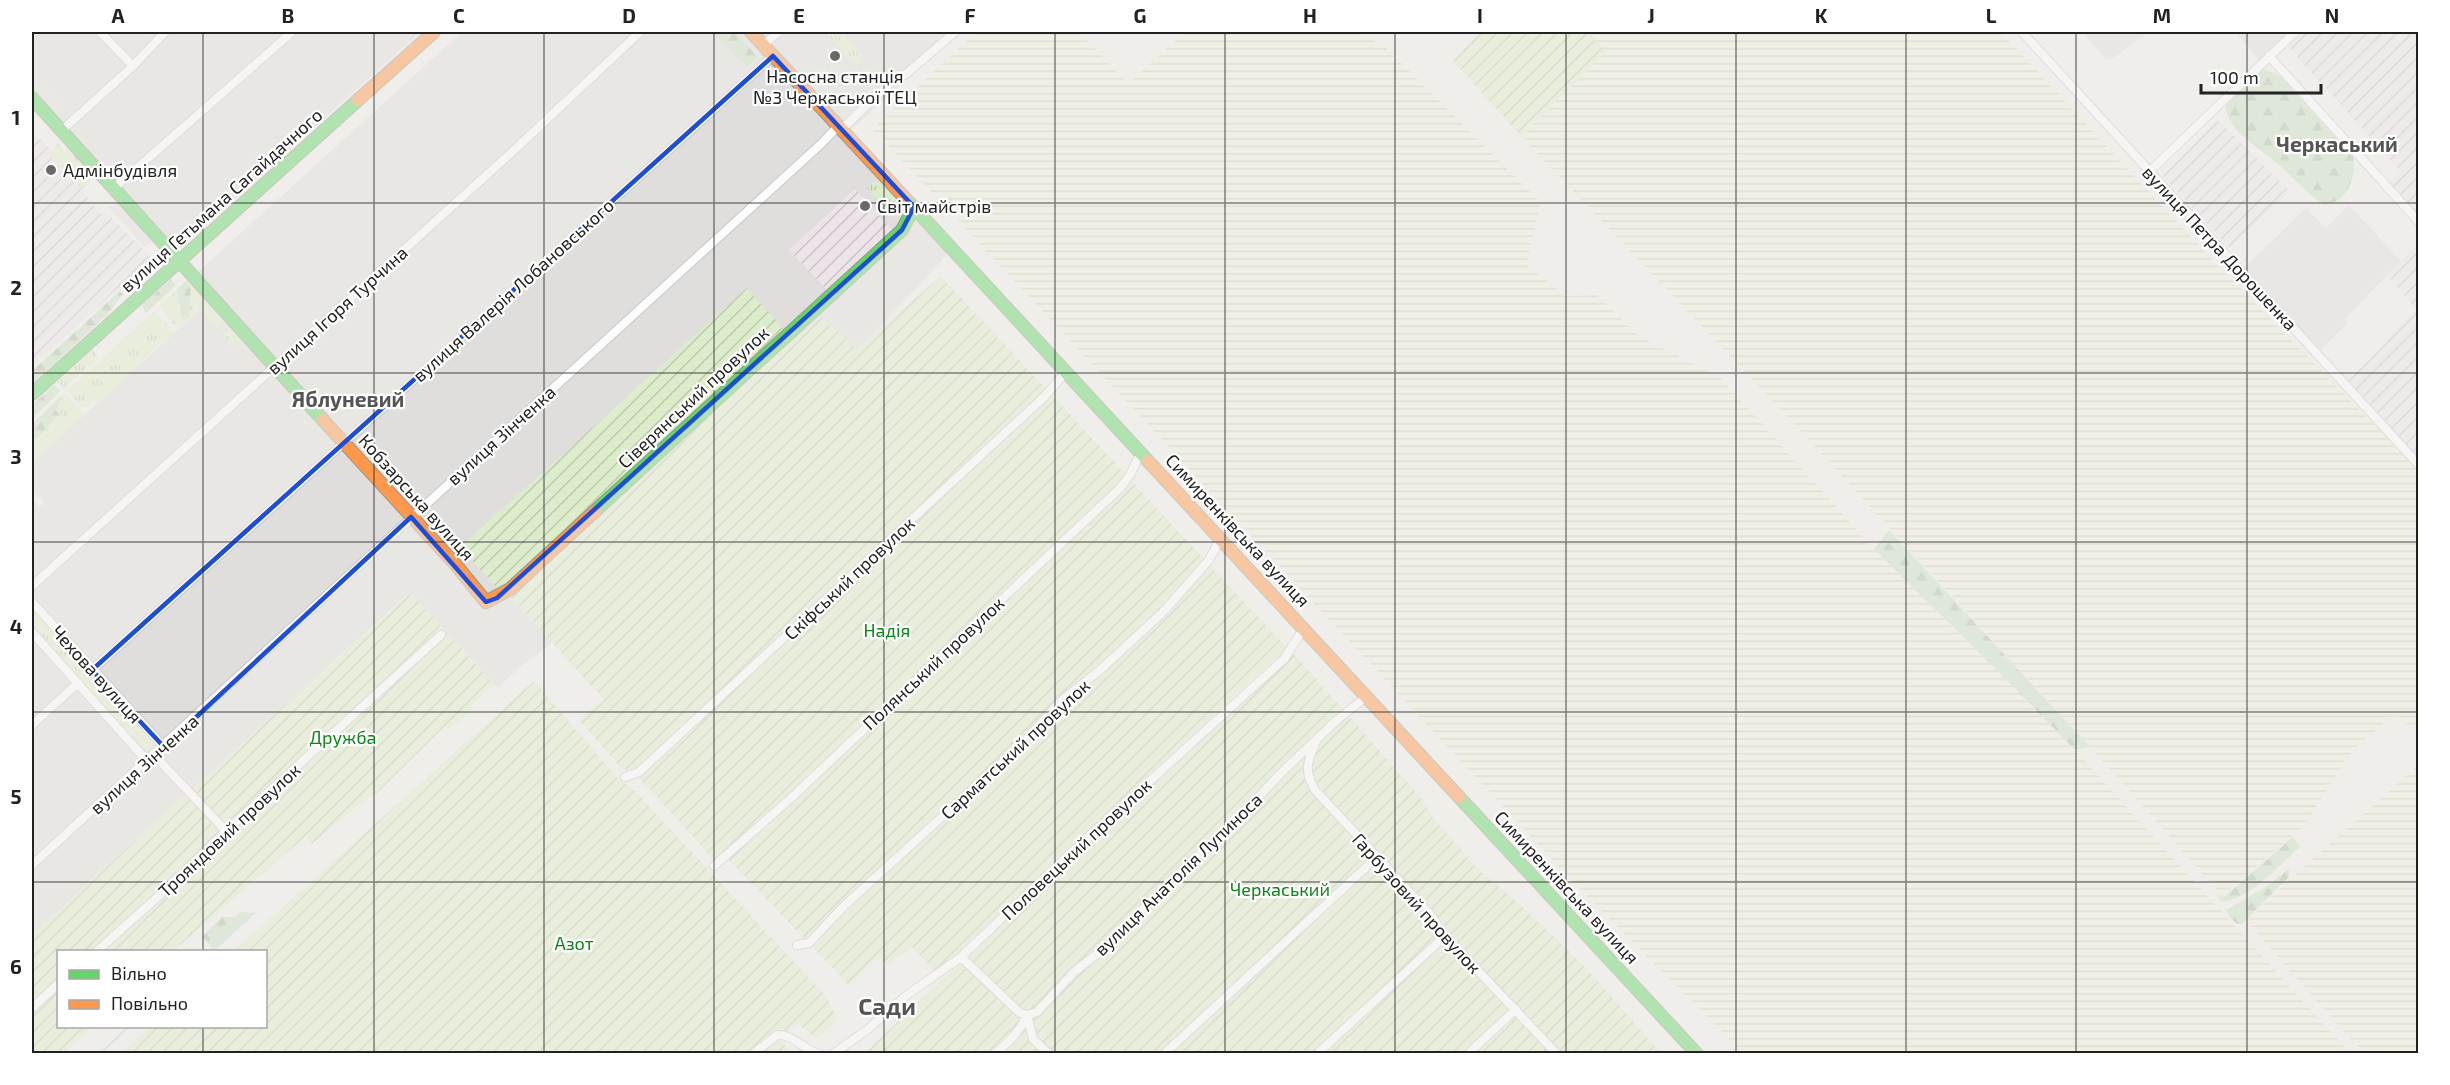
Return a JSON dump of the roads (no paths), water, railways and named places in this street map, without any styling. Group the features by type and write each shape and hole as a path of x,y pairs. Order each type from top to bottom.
{"main road":[{"name":"вулиця Гетьмана Сагайдачного","path":"32,394 434,32"},
{"name":"Симиренківська вулиця","path":"751,32 1697,1053"},
{"name":"Кобзарська вулиця","path":"32,98 112,190 486,602"},
{"name":"Сіверянський провулок","path":"486,602 510,589 902,230 914,207"}],"street":[{"path":"100,32 133,66"},
{"path":"61,131 133,66 165,32"},
{"path":"112,190 292,32"},
{"name":"вулиця Ігоря Турчина","path":"32,586 512,153 640,32"},
{"path":"763,45 779,32"},
{"name":"вулиця Зінченка","path":"32,865 164,747 411,517 822,143 892,81 906,75 955,32"},
{"name":"вулиця Петра Дорошенка","path":"2022,32 2418,464"},
{"path":"2149,172 2295,32"},
{"name":"вулиця Валерія Лобановського","path":"92,670 773,56"},
{"path":"2269,56 2418,221"},
{"name":"Скіфський провулок","path":"626,777 639,772 648,764 1044,397 1066,372"},
{"name":"Полянський провулок","path":"714,866 790,799 1120,488 1131,475 1141,452"},
{"name":"Сарматський провулок","path":"797,945 809,943 843,906 1022,744 1061,701 1100,670 1163,612 1209,560 1221,538"},
{"name":"Чехова вулиця","path":"32,602 164,747"},
{"name":"Половецький провулок","path":"832,1053 961,957 1062,861 1284,659 1304,628"},
{"name":"Чехова вулиця","path":"32,632 150,758 226,831"},
{"name":"Трояндовий провулок","path":"97,950 162,893 226,831 441,634"},
{"path":"32,725 78,683"},
{"name":"вулиця Анатолія Лупиноса","path":"994,1053 1023,1026 1027,1015 1037,1012 1074,972 1102,950 1188,864 1226,832 1281,773 1367,696"},
{"name":"Гарбузовий провулок","path":"1316,740 1306,767 1314,790 1430,914 1445,936 1557,1053"},
{"path":"1164,1053 1376,858"},
{"path":"1317,1053 1445,936"},
{"path":"961,957 1020,1013 1027,1015 1034,1039 1049,1053"},
{"path":"32,1008 57,985"},
{"path":"1468,1053 1516,1009"},
{"path":"753,1053 777,1035 791,1037 805,1049 819,1053"}],"waterway":[{"path":"214,950 254,913"},
{"path":"100,1054 127,1028"}],"place":[{"name":"Насосна станція №3 Черкаської ТЕЦ","path":"835,56"},
{"name":"Адмінбудівля","path":"51,170"},
{"name":"Світ майстрів","path":"865,206"}],"district":[{"name":"Черкаський","path":"2337,143"},
{"name":"Яблуневий","path":"348,398"},
{"name":"Сади","path":"887,1005"}],"park label":[{"name":"Надія","path":"887,630"},
{"name":"Дружба","path":"343,737"},
{"name":"Азот","path":"574,943"}]}
